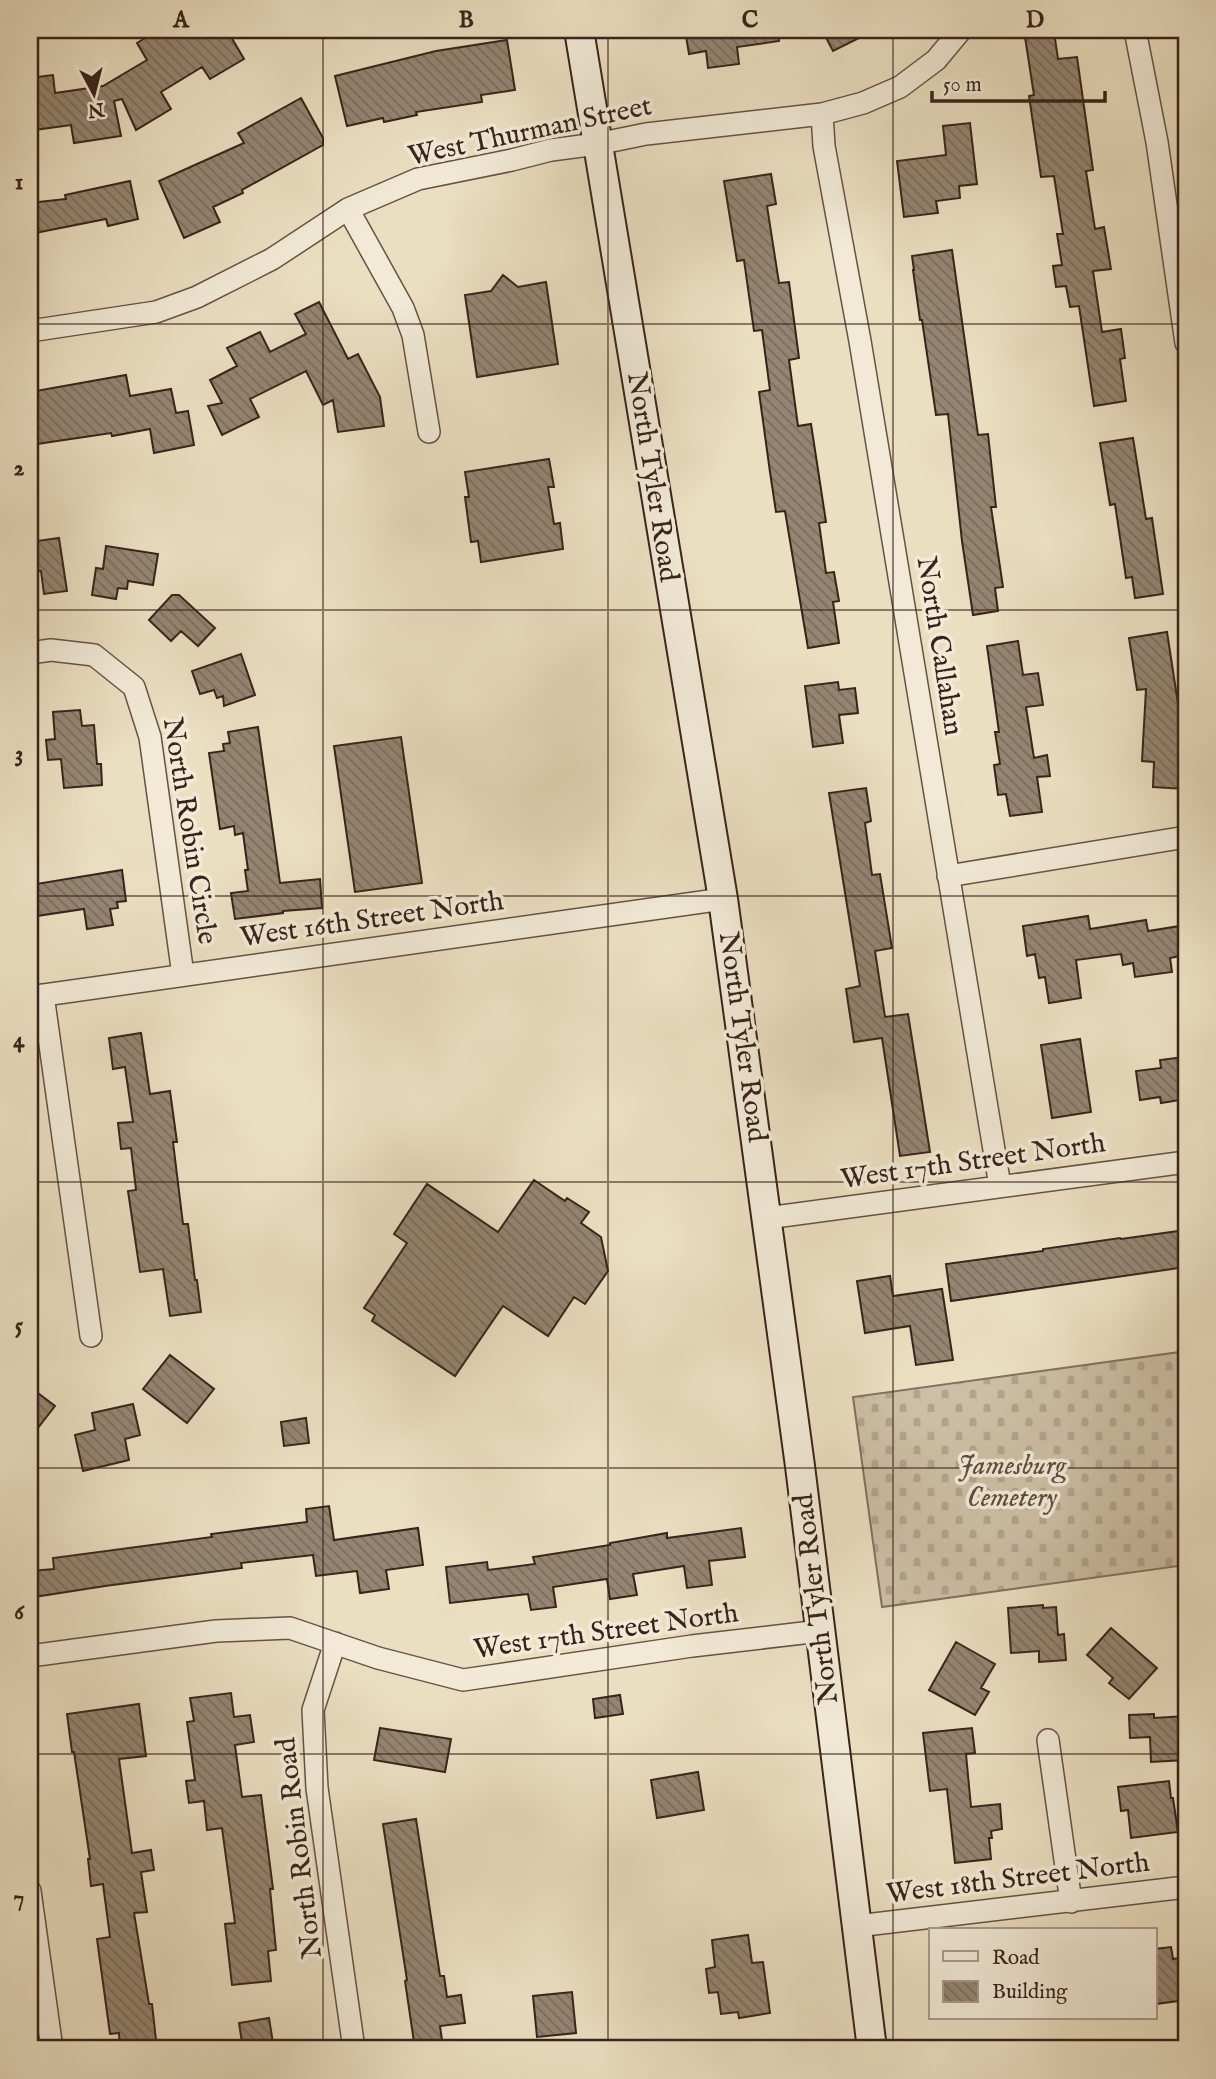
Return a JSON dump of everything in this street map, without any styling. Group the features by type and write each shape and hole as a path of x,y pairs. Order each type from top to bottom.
{"main road":[{"name":"North Tyler Road","path":"579,30 723,899 800,1466 872,2049"}],"street":[{"name":"West Thurman Street","path":"30,331 156,312 197,297 272,259 348,209 418,180 551,150 646,134 822,114 863,103 900,87 936,61 961,30"},
{"path":"1135,30 1157,142 1186,343"},
{"name":"North Callahan","path":"822,114 824,146 860,341 1000,1186"},
{"path":"348,209 403,308 413,335 429,432"},
{"name":"North Robin Circle","path":"30,653 51,650 94,655 134,687 150,737 183,975"},
{"path":"948,876 1186,837"},
{"name":"West 16th Street North","path":"36,996 723,899"},
{"path":"36,996 91,1336"},
{"name":"West 17th Street North","path":"767,1218 1186,1162"},
{"name":"West 17th Street North","path":"30,1656 228,1631 290,1628 378,1658 463,1680 692,1646 820,1631"},
{"name":"North Robin Road","path":"335,1643 313,1710 317,1788 354,2049"},
{"path":"1048,1740 1071,1902"},
{"name":"West 18th Street North","path":"857,1926 1186,1887"},
{"path":"30,1891 52,2049"}],"green space":[{"name":"Jamesburg Cemetery","path":"1180,1352 1186,1399 1186,1565 882,1607 853,1397"}],"building":[{"path":"158,30 227,30 244,59 210,79 202,67 161,92 171,109 136,130 122,99 114,101 121,136 74,143 71,125 34,130 30,78 53,75 55,93 103,86 147,60 137,43"},
{"path":"685,30 778,30 779,41 737,47 739,64 708,68 706,51 689,54"},
{"path":"822,30 875,30 833,51"},
{"path":"1054,32 1058,59 1077,57 1093,170 1086,171 1095,229 1104,227 1111,269 1093,271 1102,332 1121,329 1125,358 1120,359 1126,401 1094,406 1079,306 1070,307 1066,286 1056,287 1053,266 1062,265 1057,234 1063,234 1054,176 1041,177 1029,96 1034,95 1025,37"},
{"path":"507,40 515,90 481,95 482,102 416,112 417,115 384,122 383,118 347,126 335,76 436,51"},
{"path":"301,98 323,138 323,145 242,190 243,193 213,207 220,222 184,238 159,181 244,143 238,133"},
{"path":"970,123 977,184 959,186 960,198 936,201 938,213 904,217 897,161 946,155 943,126"},
{"path":"771,174 776,204 767,206 779,283 789,282 799,358 789,360 798,426 811,424 826,522 819,523 826,573 834,572 839,601 833,602 839,643 808,648 785,511 776,512 770,472 759,392 770,390 762,330 754,331 744,260 737,261 724,181"},
{"path":"130,181 138,219 108,226 106,219 30,234 30,203 66,199 65,195"},
{"path":"952,250 978,435 988,434 996,507 991,507 1003,587 995,588 998,611 973,615 948,414 936,415 912,256"},
{"path":"503,275 518,287 546,282 558,364 477,377 465,295 491,291"},
{"path":"319,302 348,359 358,354 380,397 384,426 338,432 333,400 323,405 306,371 250,399 259,417 222,435 208,406 222,403 210,380 237,366 227,348 260,332 270,352 306,334 295,314"},
{"path":"126,375 130,396 171,389 176,413 188,411 194,445 154,453 150,429 30,445 30,392"},
{"path":"1133,438 1146,519 1152,518 1163,594 1135,598 1132,577 1126,578 1115,504 1110,505 1100,443"},
{"path":"549,459 554,487 548,487 554,524 560,523 563,549 481,562 478,541 471,542 465,497 469,497 465,472"},
{"path":"59,538 67,591 44,594 41,571 30,572 30,542"},
{"path":"106,546 158,554 153,585 128,581 127,589 118,588 116,599 92,595 96,568 103,569"},
{"path":"172,595 179,595 215,628 198,646 181,631 171,641 149,620"},
{"path":"1167,632 1181,710 1178,762 1186,762 1185,789 1153,787 1154,762 1142,761 1146,689 1137,690 1129,638"},
{"path":"1018,641 1023,675 1038,673 1043,705 1026,707 1034,758 1047,755 1050,776 1037,777 1042,812 1010,816 1006,794 998,795 994,765 1000,764 995,732 999,732 987,646"},
{"path":"241,654 255,695 224,706 223,696 217,698 214,690 200,694 192,671"},
{"path":"838,682 839,690 855,688 858,713 839,715 843,743 813,747 805,686"},
{"path":"80,710 82,726 94,725 97,764 101,764 102,785 64,788 61,759 48,760 46,740 55,739 53,712"},
{"path":"258,727 280,883 320,879 322,908 235,919 231,893 248,891 243,833 235,835 234,826 220,829 209,753 224,751 223,744 230,743 228,732"},
{"path":"401,737 422,883 355,892 334,746"},
{"path":"866,788 871,821 865,823 872,875 880,874 892,948 875,951 885,1017 908,1014 930,1152 900,1156 882,1038 854,1042 846,989 860,986 829,793"},
{"path":"122,870 126,901 117,902 118,908 110,909 113,925 87,929 84,909 30,917 30,885"},
{"path":"1088,916 1090,929 1146,920 1148,931 1180,926 1185,955 1170,958 1172,972 1135,977 1133,963 1123,965 1121,954 1076,960 1081,998 1049,1003 1045,977 1039,978 1035,954 1027,956 1023,926"},
{"path":"141,1033 150,1094 170,1091 183,1224 188,1224 201,1312 170,1316 163,1269 140,1272 128,1191 136,1190 131,1148 121,1149 118,1123 133,1122 125,1067 113,1069 109,1038"},
{"path":"1080,1039 1091,1112 1052,1118 1041,1045"},
{"path":"1183,1057 1184,1065 1186,1064 1186,1099 1161,1103 1160,1097 1140,1100 1136,1071 1161,1068 1160,1060"},
{"path":"534,1180 565,1201 567,1198 589,1212 581,1223 601,1237 608,1271 585,1304 574,1297 548,1336 503,1306 455,1376 372,1321 375,1315 364,1308 407,1243 394,1234 427,1184 498,1232"},
{"path":"1186,1230 1186,1267 951,1301 946,1264"},
{"path":"890,1276 893,1296 942,1289 953,1360 916,1365 910,1326 865,1333 857,1281"},
{"path":"170,1355 214,1389 187,1423 143,1389"},
{"path":"30,1387 55,1406 30,1438"},
{"path":"133,1404 140,1435 125,1439 129,1460 83,1471 75,1435 95,1430 92,1413"},
{"path":"306,1418 309,1443 284,1446 281,1422"},
{"path":"329,1506 334,1540 418,1528 423,1565 386,1570 389,1589 360,1593 357,1571 316,1576 313,1555 241,1563 242,1568 34,1597 31,1571 54,1569 53,1558 307,1522 306,1509"},
{"path":"741,1528 745,1557 709,1561 712,1585 687,1588 684,1566 633,1574 637,1595 610,1599 607,1579 553,1587 556,1607 531,1610 528,1594 450,1603 446,1567 487,1562 488,1570 535,1564 533,1557 667,1533 667,1538"},
{"path":"1043,1605 1043,1608 1056,1607 1058,1635 1064,1634 1066,1660 1039,1662 1039,1651 1011,1653 1008,1608"},
{"path":"1111,1628 1157,1668 1129,1699 1109,1683 1113,1678 1087,1655"},
{"path":"956,1642 995,1664 981,1688 989,1692 975,1715 929,1690"},
{"path":"231,1693 234,1717 250,1715 254,1742 235,1745 242,1797 261,1795 273,1889 270,1889 276,1950 268,1951 271,1981 232,1985 225,1924 235,1923 222,1828 207,1830 204,1801 189,1803 186,1781 195,1780 187,1722 194,1721 190,1698"},
{"path":"620,1695 623,1714 595,1718 593,1699"},
{"path":"139,1704 146,1756 119,1759 132,1853 151,1850 154,1870 141,1872 147,1912 134,1913 149,2004 152,2004 157,2049 120,2049 119,2033 110,2034 97,1939 110,1937 103,1884 91,1886 90,1859 67,1714"},
{"path":"1154,1714 1154,1718 1186,1716 1186,1760 1151,1762 1150,1737 1130,1738 1129,1715"},
{"path":"380,1728 451,1739 445,1772 374,1760"},
{"path":"972,1728 975,1753 966,1754 971,1807 1000,1804 1002,1829 991,1831 991,1859 955,1863 947,1789 930,1791 923,1733"},
{"path":"698,1772 704,1810 657,1818 651,1780"},
{"path":"1169,1781 1178,1832 1131,1838 1128,1810 1121,1811 1118,1787"},
{"path":"416,1819 440,1976 444,1976 447,1997 461,1995 465,2023 440,2026 443,2047 427,2049 415,2049 383,1824"},
{"path":"748,1935 752,1963 763,1962 770,2013 739,2018 738,2012 721,2014 718,1992 709,1993 706,1969 715,1967 712,1940"},
{"path":"1171,1947 1173,1959 1186,1957 1186,2000 1156,2004 1156,1949"},
{"path":"572,1992 576,2033 537,2037 533,1996"},
{"path":"269,2018 274,2049 243,2049 239,2023"}]}
